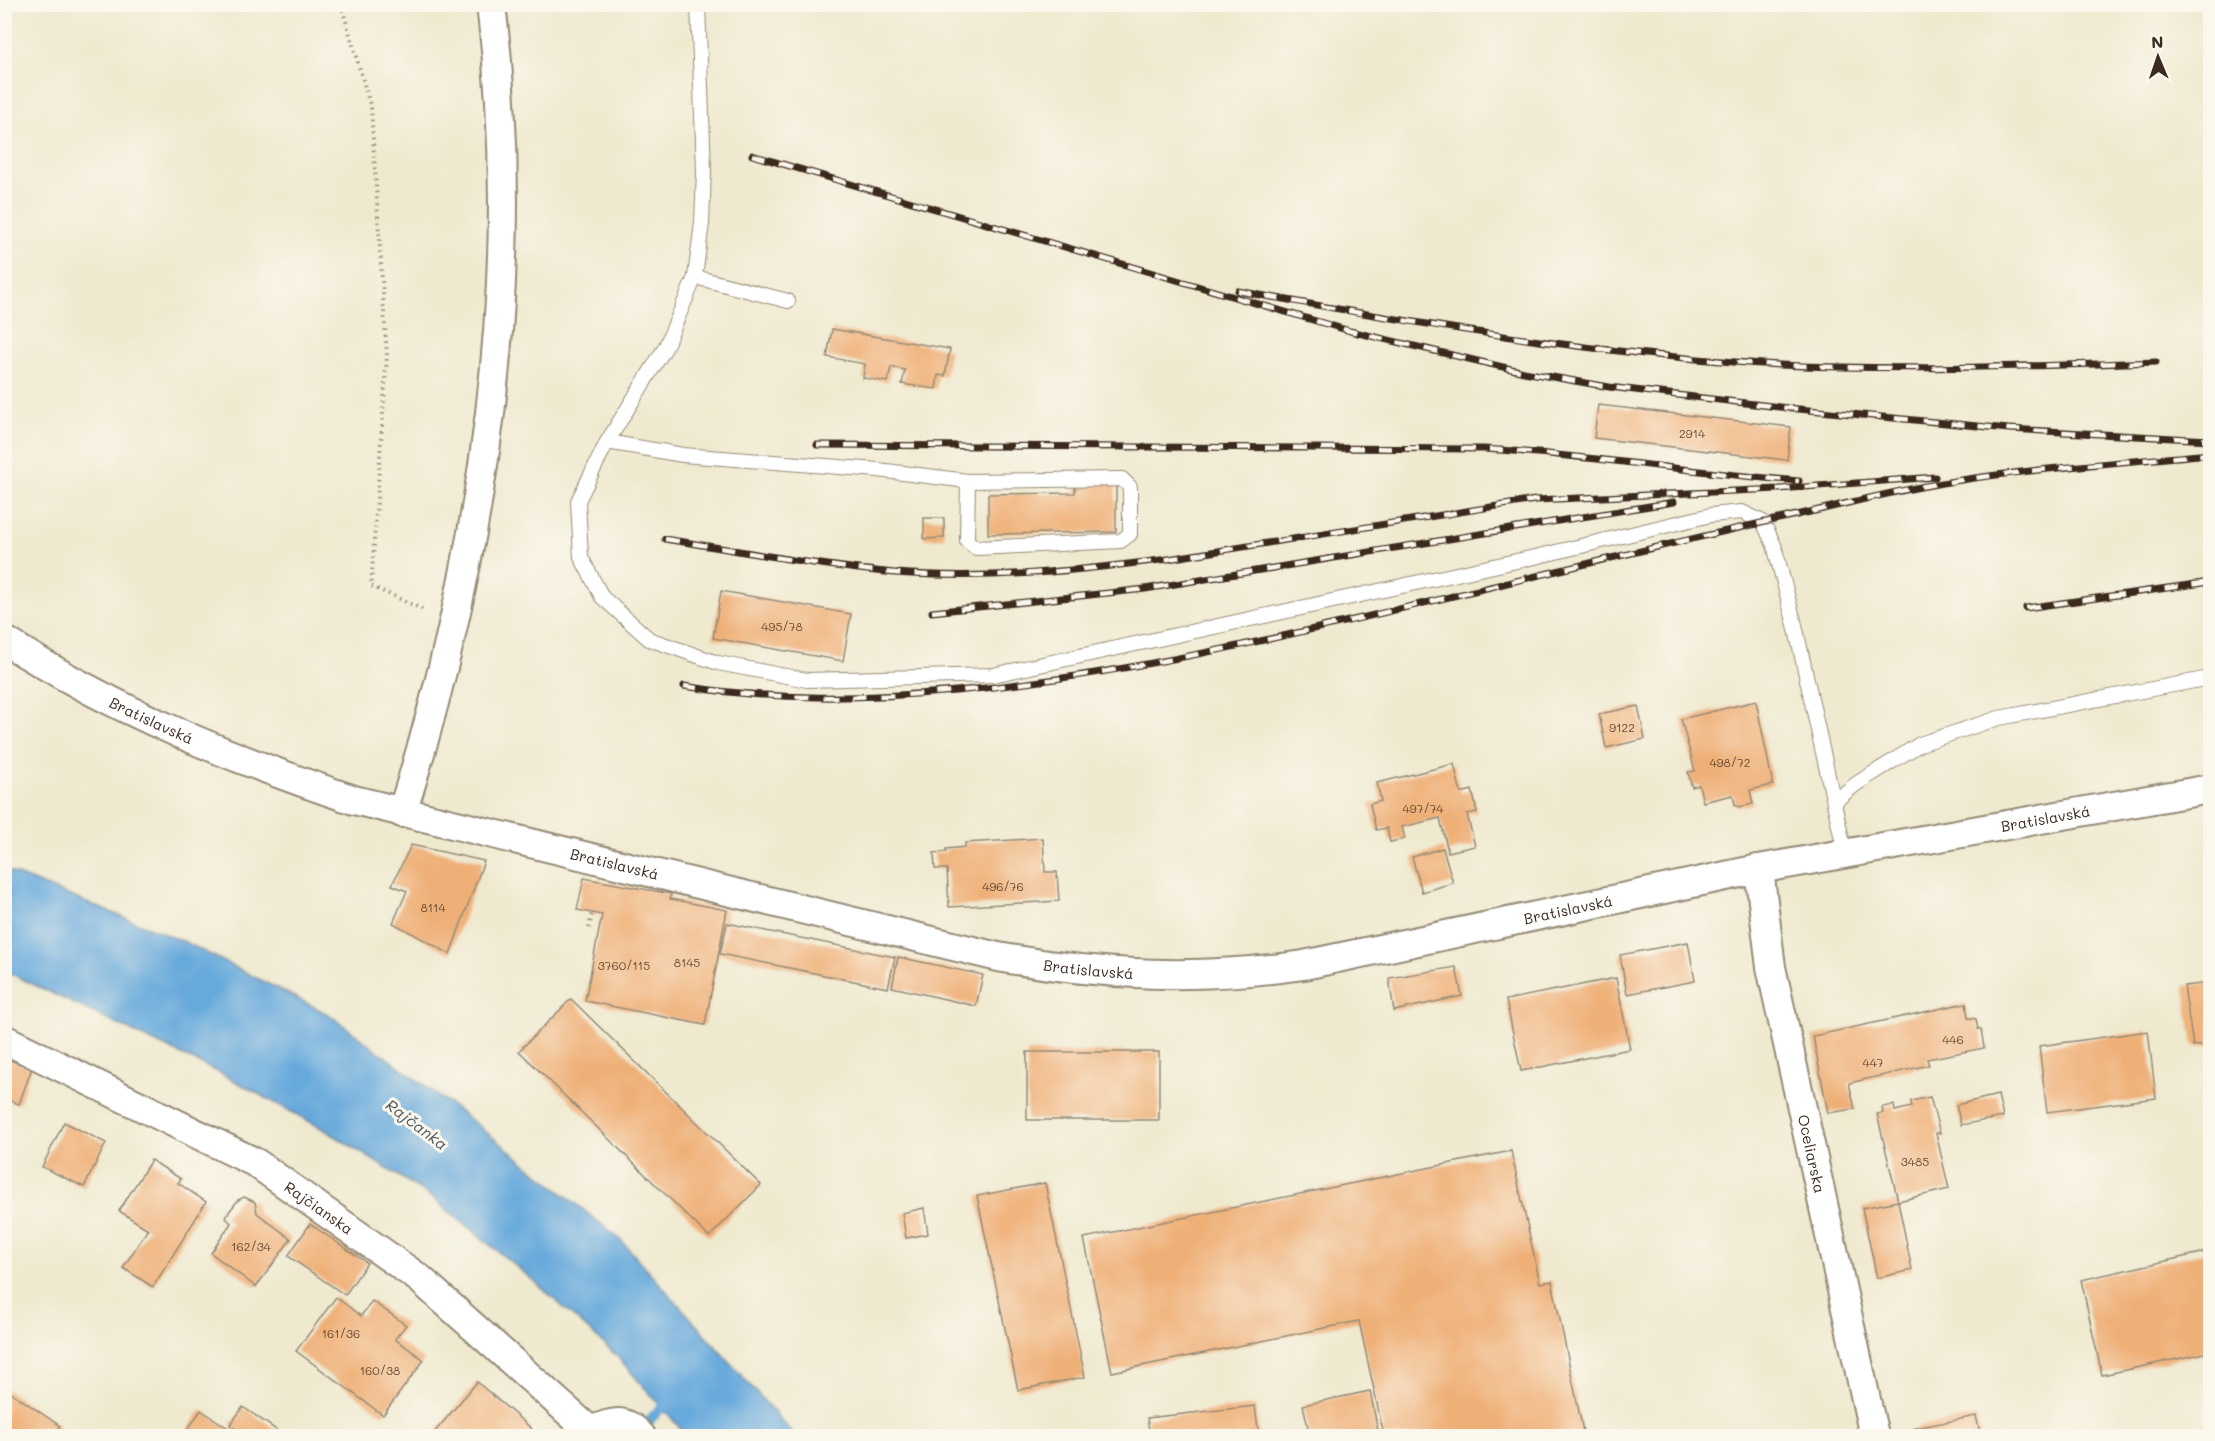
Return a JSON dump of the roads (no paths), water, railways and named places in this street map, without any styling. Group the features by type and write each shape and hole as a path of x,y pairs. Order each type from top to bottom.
{"street":[{"path":"402,813 431,716 469,556 489,429 498,329 503,194 503,151 491,4"},
{"name":"Bratislavská","path":"4,640 34,658 194,741 260,768 402,813 998,957 1066,969 1130,975 1202,976 1304,965 1759,869 2211,789"},
{"name":"Oceliarska","path":"1759,869 1771,967 1874,1437"},
{"name":"Rajčianska","path":"4,1039 256,1163 420,1279 589,1434"},
{"path":"589,1434 613,1422 632,1426 641,1437"}],"lane":[{"path":"698,4 704,171 702,224 695,277 665,348 607,442 578,501 581,557 602,597 649,639 718,663 807,680 993,675 1535,557 1711,515 1742,512 1763,522 1774,546 1835,801 1845,853"},
{"path":"695,277 788,302"},
{"path":"607,442 683,454 878,470 968,481 1122,479 1130,487 1130,534 1121,541 976,548 967,541 968,481"},
{"path":"1835,801 1856,784 1920,744 1999,718 2211,678"}],"water":[{"name":"Rajčanka","path":"5,870 185,942 328,1014 475,1123 621,1240 795,1436 687,1436 616,1355 534,1281 429,1195 327,1131 222,1074 5,971"}],"waterway":[{"path":"647,1423 671,1397"}],"railway":[{"path":"752,155 1350,331 1524,372 1609,387 1788,408 2009,429 2210,440"},
{"path":"1238,291 1508,337 1712,360 1874,368 2156,362"},
{"path":"817,445 1484,449 1563,455 1799,481"},
{"path":"684,686 786,696 888,696 956,691 1093,673 1297,633 1918,487 2018,472 2210,454"},
{"path":"665,539 866,570 929,575 998,575 1066,571 1168,559 1535,500 1779,489 1935,477"},
{"path":"932,612 1145,589 1674,502"},
{"path":"2026,608 2210,582"}]}
